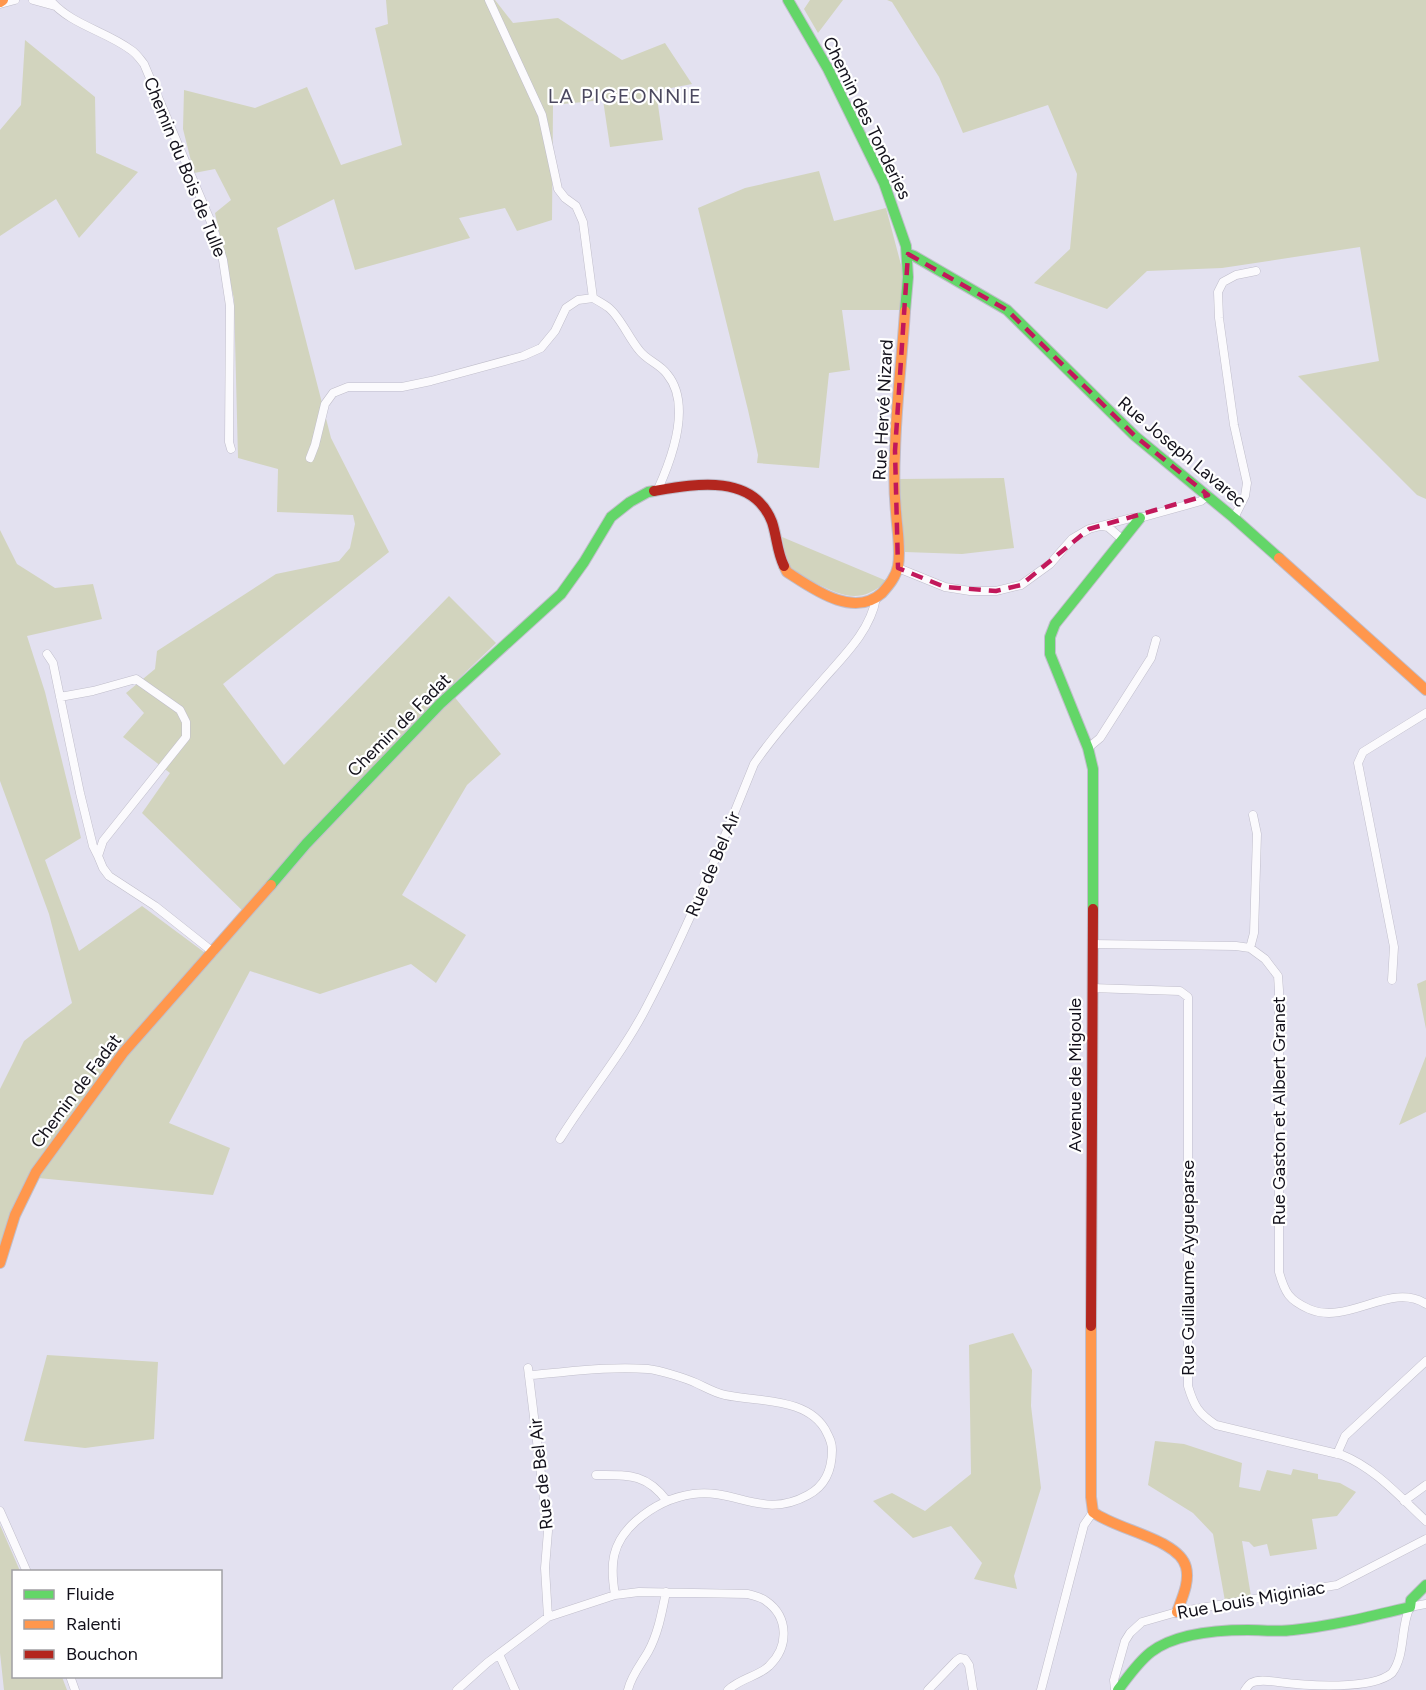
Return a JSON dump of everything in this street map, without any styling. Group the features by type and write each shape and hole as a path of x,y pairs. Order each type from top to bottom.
{"street":[{"path":"1,2 15,0"},
{"name":"Chemin du Bois de Tulle","path":"33,0 52,3 74,19 131,50 144,64 213,227 223,260 230,306 229,442 231,449"},
{"path":"489,0 542,115 558,189 576,206 583,222 593,298"},
{"name":"Chemin des Tonderies","path":"788,0 828,69 869,151 895,212 908,254"},
{"name":"Rue Joseph Lavarec","path":"908,254 1007,310 1113,417 1208,495 1426,690"},
{"name":"Rue Hervé Nizard","path":"898,568 895,499 896,451 908,254"},
{"path":"1234,518 1245,496 1247,483 1234,424 1219,318 1218,292 1223,282 1236,275 1256,271"},
{"path":"309,458 315,445 325,404 333,393 348,387 402,387 523,356 541,348 555,331 566,308 578,300 593,298 611,309 640,352 667,373 677,390 677,438 670,464 658,489"},
{"name":"Chemin de Fadat","path":"0,1263 15,1215 36,1172 123,1053 306,844 441,704 561,594 584,562 611,517 630,502 658,489 685,486 722,485 746,491 764,507 772,523 780,558 787,572 820,594 843,602 861,602 876,598"},
{"path":"876,598 891,585 898,568 945,587 970,591 996,591 1021,585 1050,564 1072,539 1089,529 1131,518 1140,518 1200,501 1208,495"},
{"name":"Avenue de Migoule","path":"1093,1512 1091,1497 1093,769 1088,748 1050,654 1050,637 1055,624 1140,518"},
{"path":"1101,526 1108,527 1122,539"},
{"name":"Rue de Bel Air","path":"560,1139 615,1061 647,1007 681,937 754,764 772,739 860,636 874,611 876,598"},
{"path":"1088,748 1100,738 1151,658 1156,640"},
{"path":"46,654 53,663 90,835 103,868 109,876 155,906 213,952"},
{"path":"60,697 136,679 180,710 186,722 186,737 103,842 98,856"},
{"path":"1392,980 1394,946 1358,763 1363,752 1426,713"},
{"path":"1092,944 1250,948 1254,933 1257,834 1253,815"},
{"name":"Rue Gaston et Albert Granet","path":"1250,948 1266,959 1278,976 1279,1272 1285,1290 1297,1304 1317,1312 1337,1314 1396,1298 1416,1298 1426,1304"},
{"name":"Rue Guillaume Aygueparse","path":"1092,988 1180,991 1188,997 1188,1386 1193,1401 1202,1415 1216,1425 1358,1461 1426,1521"},
{"path":"1337,1454 1345,1436 1426,1361"},
{"name":"Rue de Bel Air","path":"548,1617 545,1568 548,1531 529,1372 650,1369 694,1382 724,1395 790,1404 813,1416 824,1426 832,1443 832,1459 828,1475 816,1491 796,1502 780,1506 767,1505 718,1495 694,1494 667,1501"},
{"path":"596,1475 635,1476 650,1482 667,1501 644,1514 628,1528 617,1543 612,1563 615,1595"},
{"path":"1404,1501 1426,1485"},
{"path":"0,1511 26,1570"},
{"path":"1041,1690 1084,1525 1093,1512 1108,1522 1170,1547 1182,1557 1186,1580 1177,1612"},
{"name":"Rue Louis Miginiac","path":"1117,1690 1114,1680 1125,1641 1130,1632 1142,1622 1177,1612 1337,1585 1426,1539"},
{"path":"1245,1690 1250,1684 1265,1681 1344,1689 1357,1689 1379,1684 1393,1672 1396,1666 1401,1653 1406,1613 1411,1600 1426,1585"},
{"path":"457,1690 487,1663 548,1617 615,1595 639,1592 748,1594 765,1599 783,1622 784,1639 779,1655 767,1668 745,1678 728,1690"},
{"path":"628,1690 629,1683 650,1650 662,1614 666,1592"},
{"path":"1117,1690 1152,1651 1181,1640 1245,1630 1301,1629 1426,1604"},
{"path":"499,1654 515,1690"},
{"path":"928,1690 960,1658 966,1659 969,1665 973,1690"}],"highlighted area":[{"path":"908,254 1007,310 1135,436 1208,495 1089,529 1021,585 996,591 945,587 898,568 895,451"}],"green space":[{"path":"386,0 495,0 513,23 558,18 622,60 665,43 692,84 656,91 663,140 610,147 603,100 553,105 552,220 517,231 505,208 459,218 470,238 355,270 334,199 277,228 331,438 389,552 223,684 284,765 449,596 496,643 448,689 501,754 467,785 402,895 466,935 436,983 411,964 320,994 250,971 169,1123 230,1148 213,1195 28,1177 0,1251 0,1089 24,1041 72,1003 49,914 0,781 0,530 17,564 55,588 93,584 102,619 27,636 45,692 81,838 45,860 79,951 142,906 212,958 248,916 142,813 170,773 123,737 144,713 126,693 155,669 157,651 276,574 339,561 350,548 355,524 353,515 277,512 278,469 238,458 234,299 215,213 231,200 215,169 194,173 183,129 184,90 255,108 307,87 341,165 402,145 375,28 388,24"},
{"path":"810,0 843,0 818,33 804,9"},
{"path":"887,0 1426,0 1426,499 1417,495 1298,376 1379,361 1360,247 1222,268 1147,271 1107,309 1034,283 1070,249 1077,174 1048,105 963,133 939,77 892,2"},
{"path":"25,40 95,97 96,153 138,172 79,238 56,199 0,236 0,130 21,105"},
{"path":"819,171 834,221 886,208 904,276 901,310 842,310 850,370 829,373 819,468 757,463 758,455 748,410 698,208 745,188"},
{"path":"1004,478 1014,548 962,554 905,552 899,479"},
{"path":"782,537 887,581 877,589 860,596 834,592 793,570 787,561"},
{"path":"1426,980 1426,1029 1417,984"},
{"path":"1426,1056 1426,1112 1399,1125"},
{"path":"1013,1333 1032,1370 1031,1406 1041,1488 1014,1576 1017,1589 974,1579 982,1563 951,1526 913,1538 873,1501 892,1493 925,1511 971,1474 969,1345"},
{"path":"47,1355 158,1362 154,1439 85,1448 24,1441"},
{"path":"1155,1441 1184,1444 1242,1463 1239,1487 1260,1491 1267,1470 1291,1475 1293,1469 1318,1474 1318,1479 1340,1483 1356,1492 1337,1516 1312,1519 1317,1549 1270,1556 1267,1544 1254,1547 1249,1542 1242,1541 1251,1596 1225,1601 1213,1534 1193,1513 1148,1485"},
{"path":"0,1525 20,1570 12,1570 12,1678 62,1678 67,1690 4,1690 0,1653"}],"traffic: fast":[{"path":"788,0 828,69 884,183 906,246 908,277 905,311"},
{"path":"908,254 1007,310 1135,436 1279,558"},
{"path":"271,885 306,844 440,704 561,594 584,562 611,517 630,502 654,491"},
{"path":"1093,909 1093,769 1088,748 1050,654 1050,637 1055,624 1140,518"},
{"path":"1118,1690 1146,1656 1172,1641 1210,1632 1287,1631 1352,1620 1410,1607 1411,1600 1426,1585"}],"traffic: slow":[{"path":"784,566 787,572 820,593 846,602 858,603 871,600 882,593 896,574 899,553 895,460 905,311"},
{"path":"1279,558 1426,690"},
{"path":"0,1263 15,1215 36,1172 123,1053 271,885"},
{"path":"1091,1326 1091,1497 1093,1512 1160,1542 1181,1557 1186,1567 1187,1578 1177,1612"}],"traffic: jam":[{"path":"654,491 687,486 721,485 751,496 763,506 772,522 784,566"},
{"path":"1091,1326 1093,909"}],"district":[{"name":"LA PIGEONNIE","path":"625,96"}]}
